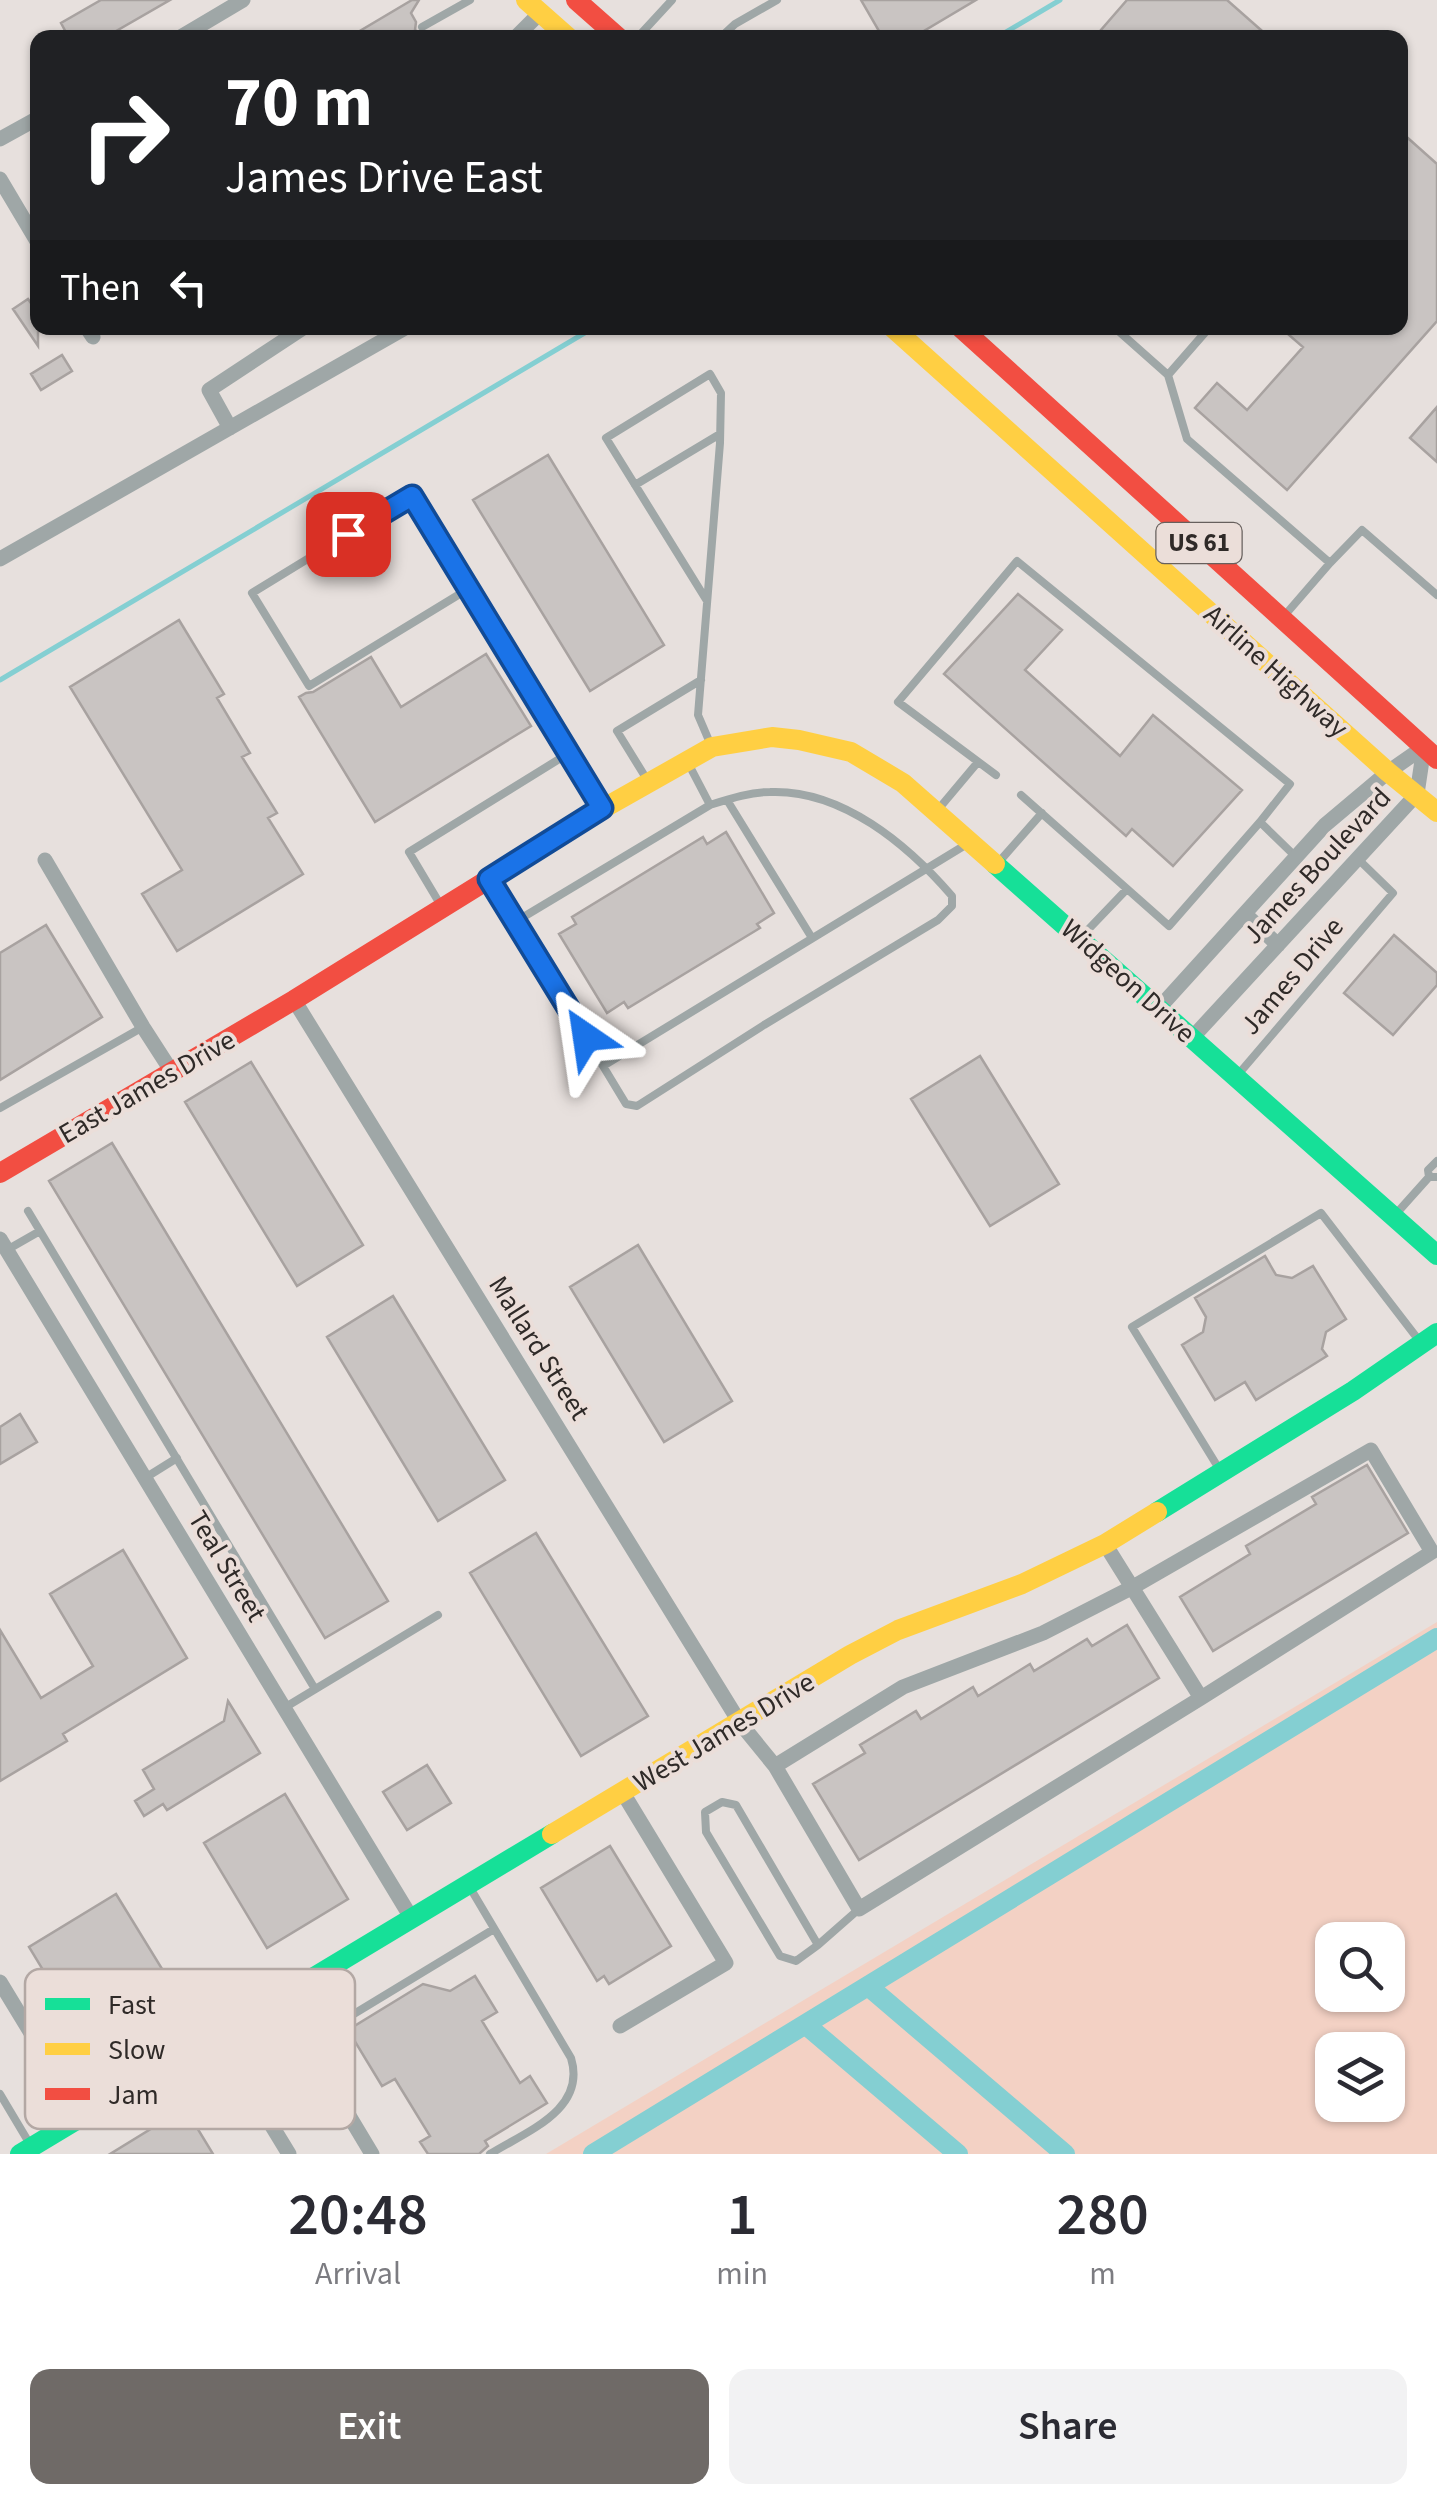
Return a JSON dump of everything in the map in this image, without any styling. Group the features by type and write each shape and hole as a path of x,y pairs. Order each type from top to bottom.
{"main road":[{"path":"576,0 610,30"},
{"path":"533,7 560,30"},
{"name":"Airline Highway","path":"901,335 1437,812"},
{"name":"Airline Highway","path":"969,335 1282,618 1433,747"},
{"name":"Widgeon Drive","path":"712,747 772,738 799,740 851,752 904,783 1437,1255"},
{"name":"East James Drive","path":"2,1168 294,1000 602,808 712,747"},
{"name":"West James Drive","path":"329,1969 850,1655 898,1630 1022,1584 1105,1544 1353,1391 1429,1338"},
{"name":"West James Drive","path":"26,2151 62,2129"}],"street":[{"path":"192,30 243,0"},
{"path":"520,30 533,7"},
{"path":"0,140 30,123"},
{"path":"0,178 30,229"},
{"path":"230,428 209,390 292,335"},
{"path":"0,559 393,335"},
{"name":"James Boulevard","path":"1159,1008 1325,825 1388,772 1433,747"},
{"name":"James Boulevard","path":"1192,1038 1417,794 1433,747"},
{"path":"45,860 172,1072"},
{"path":"1245,914 1278,946"},
{"name":"Mallard Street","path":"294,1000 740,1722 775,1766 859,1908"},
{"name":"Teal Street","path":"2,1247 412,1919"},
{"path":"775,1766 903,1687 1043,1633 1132,1588 1371,1450 1432,1552 859,1908"},
{"path":"1105,1544 1200,1698"},
{"path":"620,2026 726,1963 623,1793"},
{"path":"2,1988 25,2025"},
{"path":"355,2125 372,2154"},
{"path":"273,2129 288,2154"}],"lane":[{"path":"422,27 470,0"},
{"path":"644,30 672,0"},
{"path":"729,30 777,0"},
{"path":"1122,335 1168,375 1187,438 1330,564"},
{"path":"1168,375 1203,335"},
{"path":"708,601 606,438 710,374 721,394 720,434 708,601 698,715 712,747"},
{"path":"636,486 720,434"},
{"path":"468,589 309,686 252,593 412,496 602,808"},
{"path":"1282,618 1362,530 1437,595"},
{"path":"996,775 898,702 1018,560 1290,784 1169,926 1020,795"},
{"path":"649,782 618,731 701,680"},
{"path":"442,908 409,852 569,753"},
{"path":"687,761 710,805"},
{"path":"936,812 978,762"},
{"path":"489,879 515,922 626,1104 637,1106 938,920 952,906 952,896 928,868 865,820 818,796 770,792 710,805 515,922"},
{"path":"727,800 812,938"},
{"path":"997,864 1042,814"},
{"path":"1260,822 1296,857"},
{"path":"603,1066 971,841"},
{"name":"James Drive","path":"1236,1077 1393,894 1358,858"},
{"path":"1080,938 1127,889"},
{"path":"0,1108 142,1027"},
{"path":"1393,1216 1433,1177 1428,1170 1437,1161"},
{"path":"28,1211 315,1689"},
{"path":"1221,1472 1132,1327 1321,1213 1429,1338"},
{"path":"2,1247 40,1231"},
{"path":"145,1478 177,1458"},
{"path":"284,1708 438,1615"},
{"path":"818,1945 736,1806 722,1802 704,1812 706,1832 780,1956 796,1961 808,1954 818,1945 859,1908"},
{"path":"468,1886 575,2070 566,2103 490,2154"},
{"path":"355,2013 494,1929"},
{"path":"0,2094 26,2151"}],"shaded area":[{"path":"1437,1622 1437,2154 546,2154"}],"building":[{"path":"101,0 170,0 118,30 65,30 61,23"},
{"path":"412,0 419,0 411,13 415,30 361,30"},
{"path":"861,0 976,0 925,30 878,30"},
{"path":"1127,0 1227,0 1261,30 1101,30"},
{"path":"1408,138 1437,164 1437,321 1287,490 1195,408 1217,383 1247,410 1303,347 1289,335 1408,335"},
{"path":"28,299 30,302 30,334 13,309"},
{"path":"62,355 72,371 41,390 31,374"},
{"path":"1437,407 1437,462 1410,438"},
{"path":"548,455 664,645 590,691 473,500"},
{"path":"1018,594 1062,630 1025,670 1120,756 1153,715 1242,790 1173,866 1132,829 1126,836 944,674"},
{"path":"179,620 224,694 217,698 250,753 242,757 277,813 268,818 303,874 177,951 142,894 182,870 70,687"},
{"path":"486,654 531,726 375,822 299,697 371,657 401,707"},
{"path":"726,832 774,913 757,924 760,928 628,1008 624,1002 607,1013 559,934 576,924 572,917 703,837 707,844"},
{"path":"46,925 102,1017 0,1080 0,953"},
{"path":"1394,935 1437,973 1437,985 1393,1035 1344,993"},
{"path":"980,1056 1059,1184 990,1226 911,1099"},
{"path":"251,1062 363,1245 297,1286 185,1102"},
{"path":"112,1143 388,1601 325,1638 49,1181"},
{"path":"638,1245 732,1401 664,1442 570,1287"},
{"path":"1265,1256 1276,1275 1292,1278 1313,1266 1346,1319 1326,1332 1322,1349 1327,1356 1303,1371 1256,1400 1245,1382 1215,1400 1182,1345 1203,1332 1206,1317 1195,1298"},
{"path":"393,1296 505,1480 438,1521 327,1337"},
{"path":"20,1414 37,1442 0,1464 0,1427"},
{"path":"1367,1465 1408,1533 1213,1651 1180,1597 1250,1554 1246,1546 1316,1504 1312,1497"},
{"path":"536,1533 648,1716 581,1756 470,1573"},
{"path":"123,1550 187,1658 63,1734 67,1741 0,1781 0,1630 41,1698 93,1666 50,1594"},
{"path":"1127,1625 1159,1678 859,1860 813,1784 865,1753 860,1745 916,1711 921,1719 973,1687 978,1696 1030,1664 1034,1671 1087,1639 1092,1646"},
{"path":"228,1701 260,1753 167,1810 163,1804 144,1816 135,1801 154,1789 143,1770 224,1721"},
{"path":"427,1765 451,1803 407,1830 383,1792"},
{"path":"285,1794 348,1899 267,1948 204,1843"},
{"path":"610,1846 671,1946 609,1984 604,1976 597,1981 541,1888"},
{"path":"116,1894 162,1969 42,1969 29,1947"},
{"path":"475,1976 497,2012 482,2021 520,2083 530,2076 547,2103 485,2141 488,2146 479,2154 428,2154 420,2142 430,2136 395,2079 382,2086 355,2042 355,2026 423,1984 450,1991"},
{"path":"151,2129 198,2129 213,2154 110,2154"}],"waterway":[{"path":"1009,30 1060,0"},
{"path":"0,680 581,335"},
{"path":"593,2154 1437,1638"},
{"path":"868,1986 1065,2154"},
{"path":"806,2025 958,2154"}],"traffic: fast":[{"path":"995,864 1437,1255"},
{"path":"1157,1512 1353,1391 1437,1333"},
{"path":"328,1969 552,1834"},
{"path":"20,2154 62,2129"}],"traffic: slow":[{"path":"526,0 560,30"},
{"path":"901,335 1437,812"},
{"path":"597,812 712,747 772,737 799,740 851,752 903,783 995,864"},
{"path":"552,1834 850,1655 898,1630 1022,1584 1105,1544 1157,1512"}],"traffic: jam":[{"path":"576,0 610,30"},
{"path":"969,335 1437,759"},
{"path":"0,1173 294,1000 597,812"}],"route":[{"path":"348,534 412,496 602,808 489,879 586,1037"}]}
